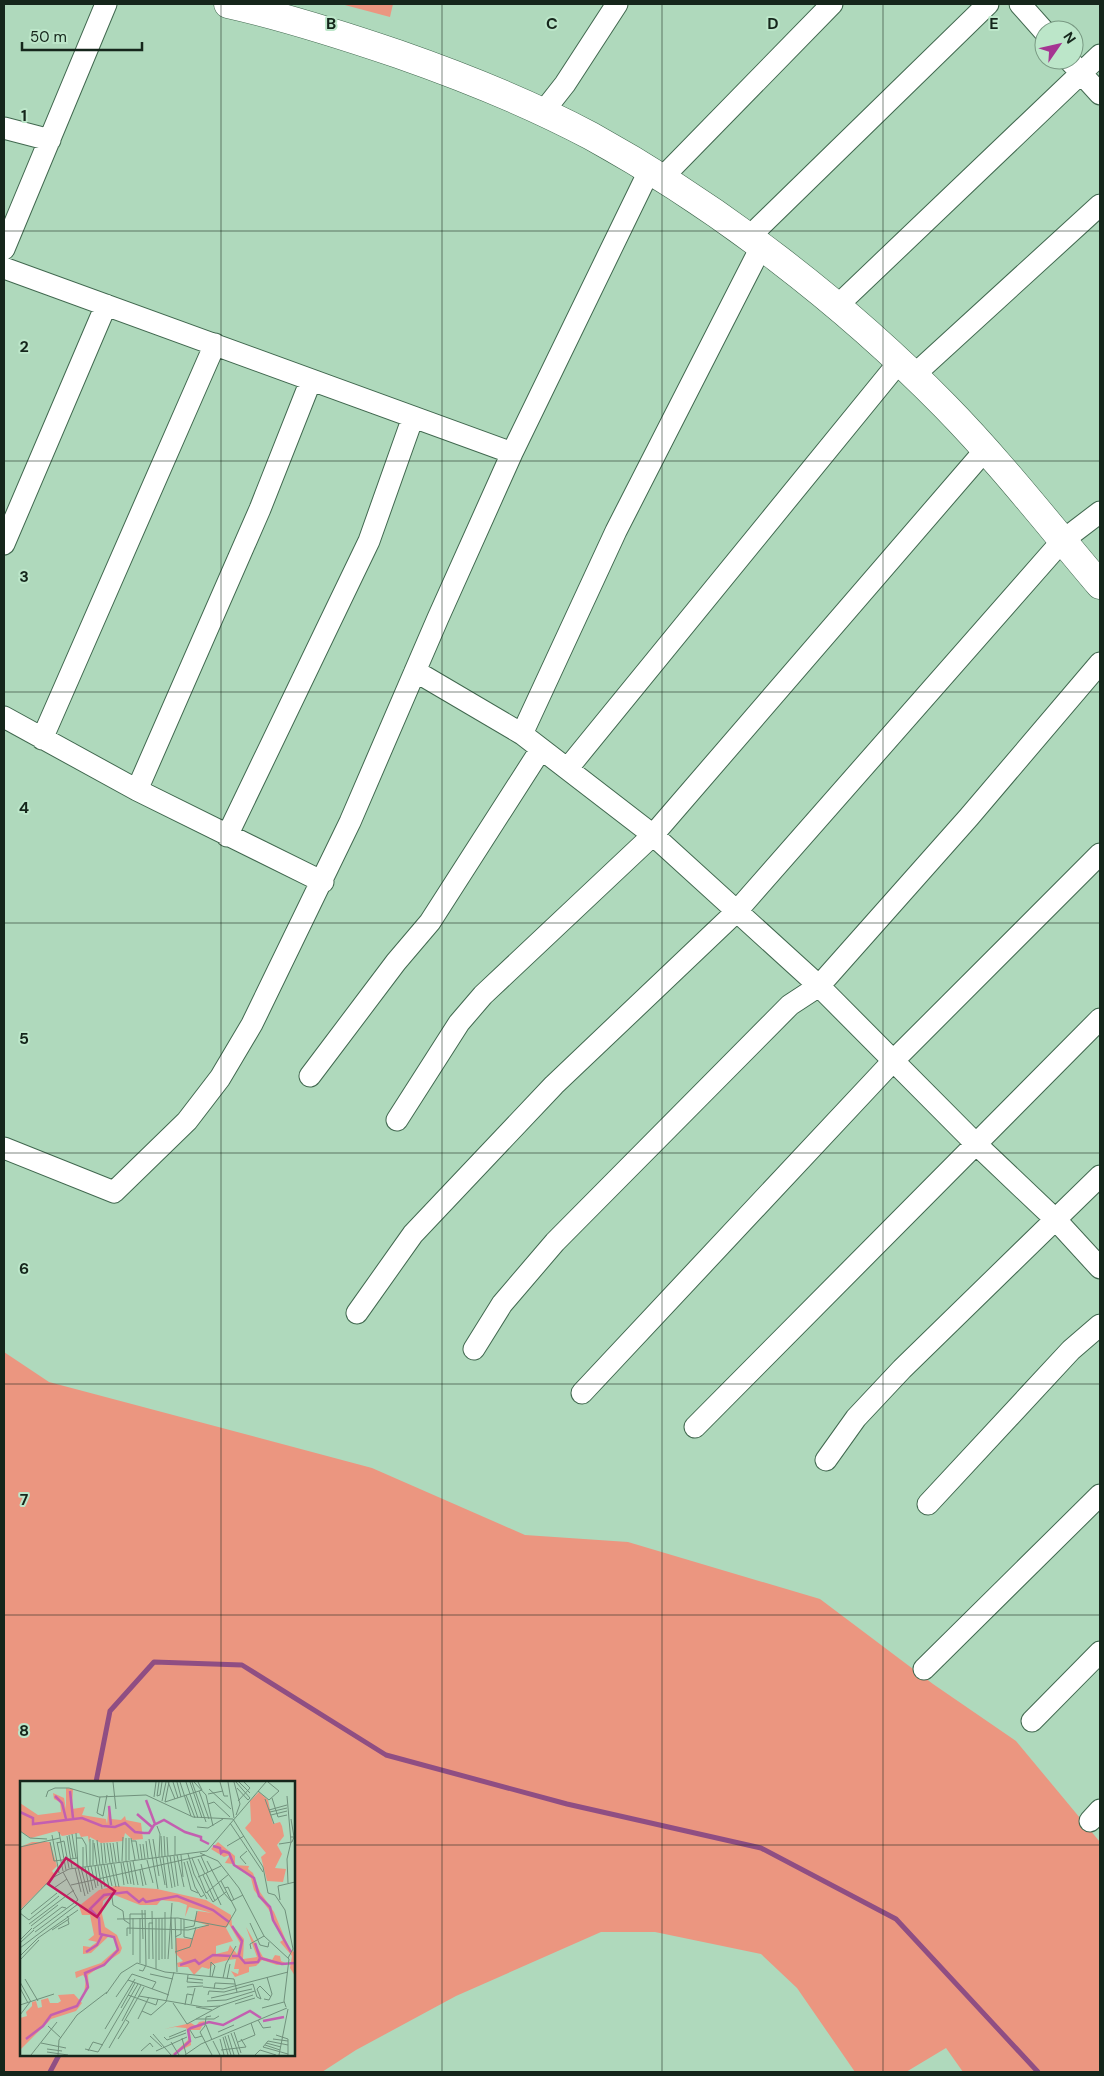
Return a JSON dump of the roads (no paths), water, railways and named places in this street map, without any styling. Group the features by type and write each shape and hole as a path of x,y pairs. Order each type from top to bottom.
{"highway":[{"path":"228,4 347,36 457,74 543,112 591,136 655,175 755,242 837,306 906,369 986,449 1100,585"}],"street":[{"path":"6,238 50,140 106,4"},
{"path":"543,112 565,84 617,4"},
{"path":"4,1148 114,1192 162,1148 187,1121 220,1078 252,1024 323,882 512,453 655,175 832,4"},
{"path":"522,734 616,531 755,242 988,4"},
{"path":"1020,4 1034,20"},
{"path":"1084,63 1100,55"},
{"path":"837,306 1072,70"},
{"path":"1078,70 1100,94"},
{"path":"4,128 50,140"},
{"path":"568,768 906,369 1100,205"},
{"path":"4,268 512,453"},
{"path":"4,544 106,305"},
{"path":"42,739 215,344"},
{"path":"137,790 260,509 311,380"},
{"path":"227,836 369,541 413,417"},
{"path":"397,1120 460,1023 483,995 653,835 986,449"},
{"path":"357,1313 413,1234 554,1085 736,912 1062,541 1100,512"},
{"path":"474,1349 502,1304 555,1242 790,1005 819,986 969,817 1100,663"},
{"path":"415,671 522,734 653,835 819,986 976,1144 1056,1220 1100,1268"},
{"path":"4,717 137,790 323,882"},
{"path":"310,1076 396,962 430,922 541,748"},
{"path":"582,1393 893,1061 1100,854"},
{"path":"696,1427 1100,1020"},
{"path":"826,1460 856,1418 902,1369 1100,1176"},
{"path":"928,1504 1071,1350 1100,1325"},
{"path":"924,1669 1100,1495"},
{"path":"1032,1721 1100,1652"}],"waterway":[{"path":"96,1781 110,1711 154,1662 242,1665 386,1755 567,1804 761,1848 896,1919 1038,2072"},
{"path":"50,2072 58,2056"}]}
